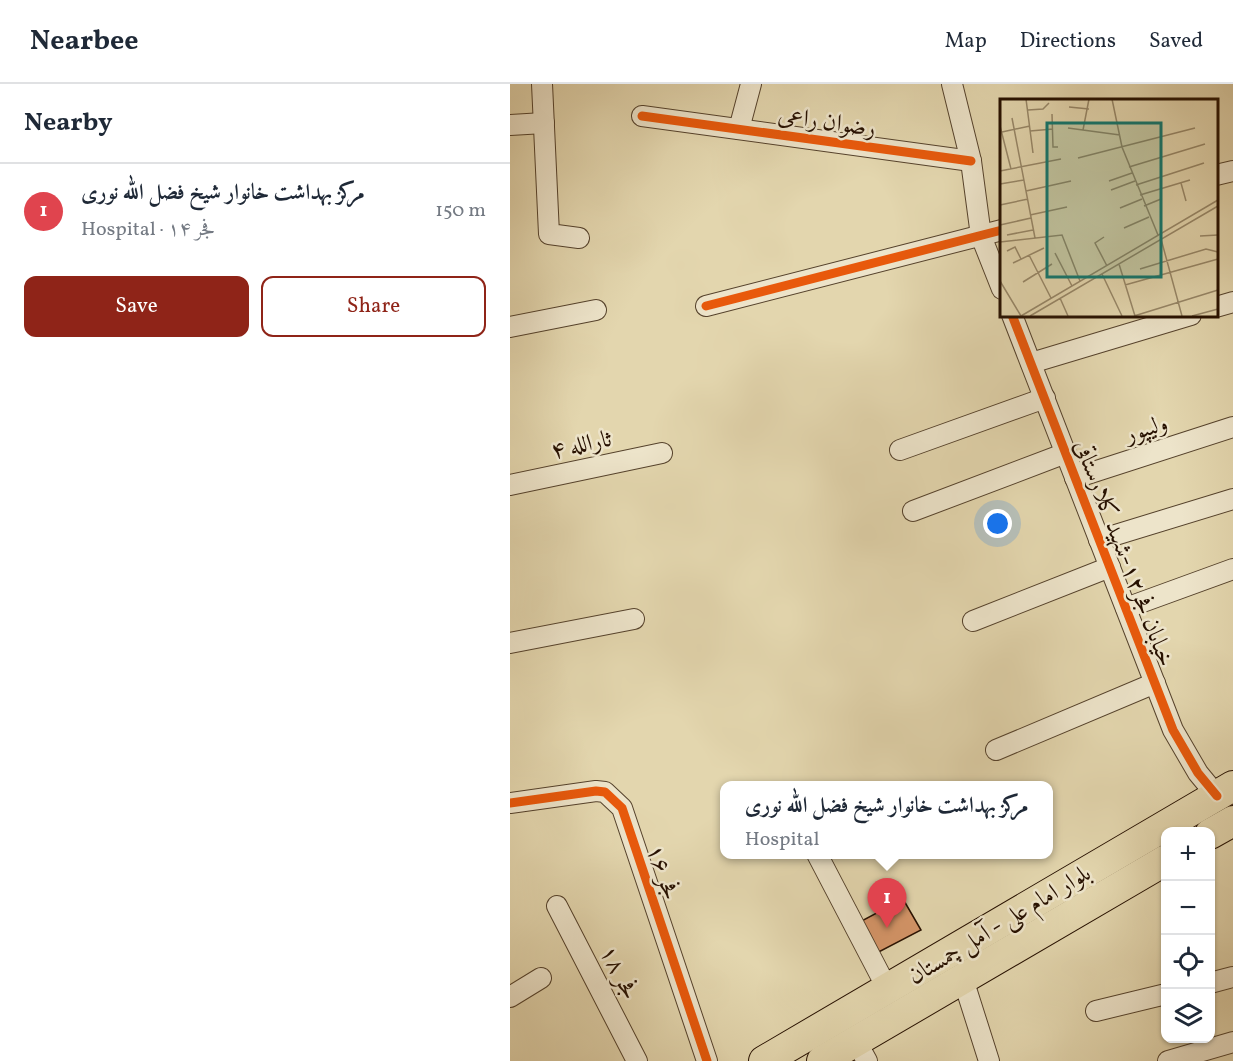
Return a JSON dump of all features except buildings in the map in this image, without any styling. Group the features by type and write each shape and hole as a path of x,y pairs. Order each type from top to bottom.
{"main road":[{"name":"بلوار امام علی - آمل چمستان","path":"764,1061 888,990 1043,913 1225,791"},
{"path":"822,1061 861,1051 963,979 1043,913 1161,862"}],"street":[{"path":"542,84 549,234 579,238"},
{"path":"739,129 751,84"},
{"path":"952,84 971,161 981,236 1000,284"},
{"name":"رضوان راعی","path":"642,116 971,161"},
{"path":"510,125 544,123"},
{"path":"1218,175 1233,171"},
{"path":"706,306 1000,231"},
{"path":"1218,306 1233,302"},
{"path":"510,327 596,310"},
{"name":"خيابان فجر۱۲-شهيد كلارستاقی","path":"1012,316 1155,683 1185,753 1225,791"},
{"path":"1031,363 1188,316"},
{"path":"900,450 1045,398"},
{"name":"ولیپور","path":"1075,478 1233,427"},
{"name":"ثارالله ۴","path":"510,485 663,453"},
{"path":"914,511 1066,453"},
{"path":"1099,540 1233,500"},
{"path":"973,621 1110,567"},
{"path":"1126,608 1233,569"},
{"path":"510,644 634,619"},
{"path":"996,750 1155,683"},
{"name":"فجر ۱۶","path":"510,803 596,791 605,792 622,808 707,1061"},
{"path":"819,859 888,990"},
{"name":"فجر ۱۸","path":"557,906 637,1061"},
{"path":"1215,981 1233,977"},
{"path":"510,997 541,978"},
{"path":"963,979 989,1061"},
{"path":"1096,1011 1161,995"},
{"path":"1168,1061 1233,1041"}],"cycle path":[{"path":"642,116 971,161"},
{"path":"706,306 1000,231"},
{"path":"1012,316 1173,730 1198,773 1217,796"},
{"path":"510,803 596,791 605,792 622,808 707,1061"}],"place":[{"name":"مرکز بهداشت خانوار شیخ فضل الله نوری","path":"887,928"}]}
